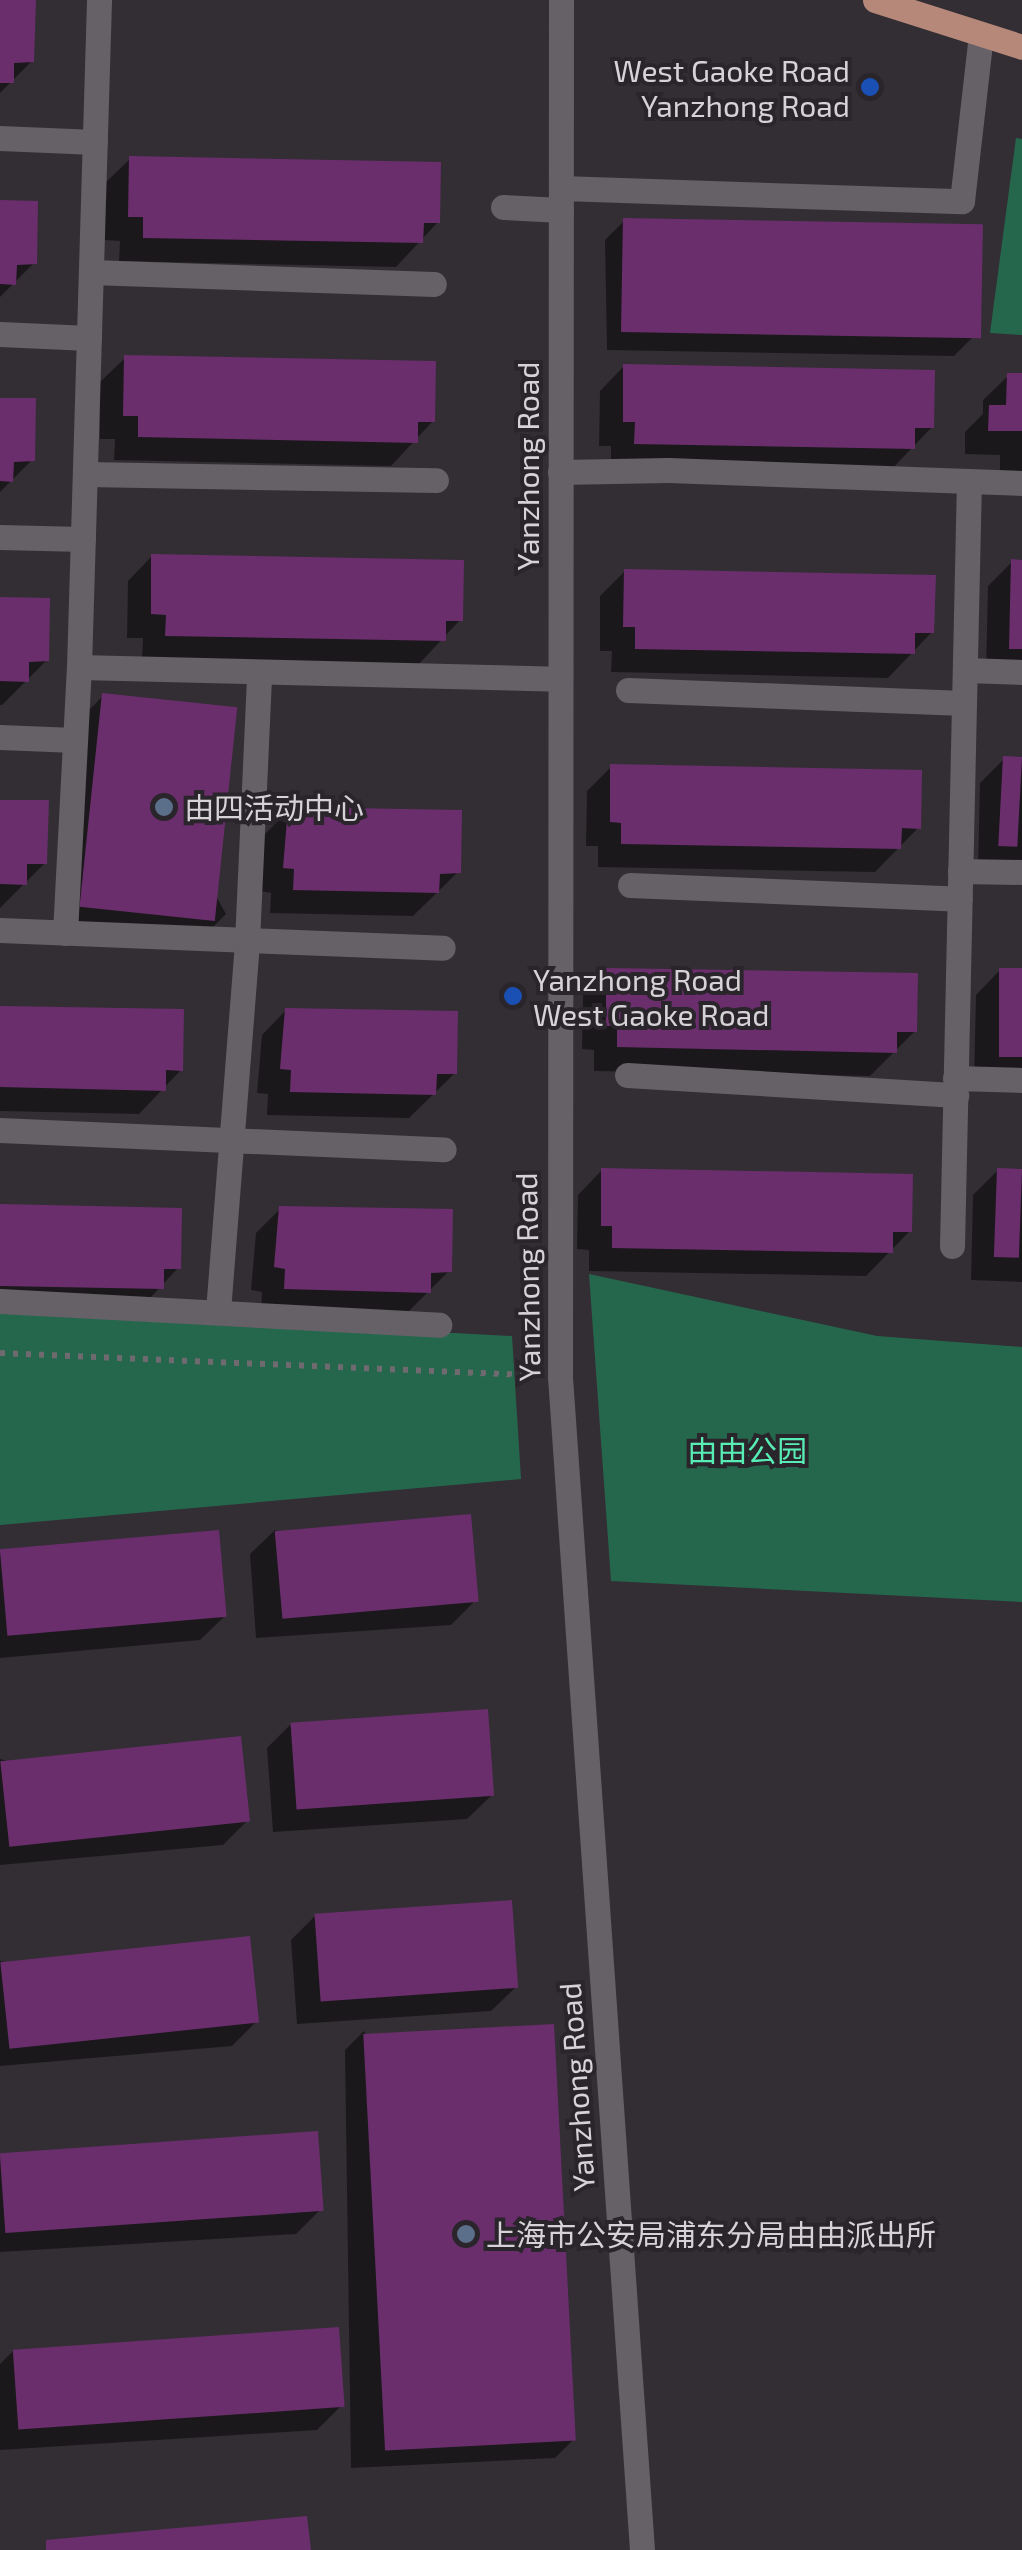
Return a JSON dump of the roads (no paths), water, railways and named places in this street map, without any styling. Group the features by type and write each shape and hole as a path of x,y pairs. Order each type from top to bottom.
{"main road":[{"path":"875,0 1022,47"}],"street":[{"path":"65,933 79,667 100,0"},
{"name":"Yanzhong Road","path":"561,0 560,1376 642,2550"},
{"path":"503,206 561,199 962,201 981,34"},
{"path":"0,138 95,142"},
{"path":"92,272 434,284"},
{"path":"0,334 89,338"},
{"path":"560,472 668,470 1022,484"},
{"path":"85,474 436,480"},
{"path":"952,1246 969,482"},
{"path":"0,538 83,539"},
{"path":"79,667 559,680"},
{"path":"965,670 1022,672"},
{"path":"218,1311 247,942 259,673"},
{"path":"628,690 964,703"},
{"path":"0,737 76,740"},
{"path":"960,871 1022,872"},
{"path":"630,885 960,899"},
{"path":"0,930 443,948"},
{"path":"627,1075 956,1086 1022,1080"},
{"path":"0,1130 444,1149"},
{"path":"0,1301 439,1324"}],"place":[{"name":"West Gaoke Road Yanzhong Road","path":"870,87"},
{"name":"由四活动中心","path":"164,807"},
{"name":"Yanzhong Road West Gaoke Road","path":"513,996"},
{"name":"上海市公安局浦东分局由由派出所","path":"466,2234"}],"park label":[{"name":"由由公园","path":"747,1450"}]}
